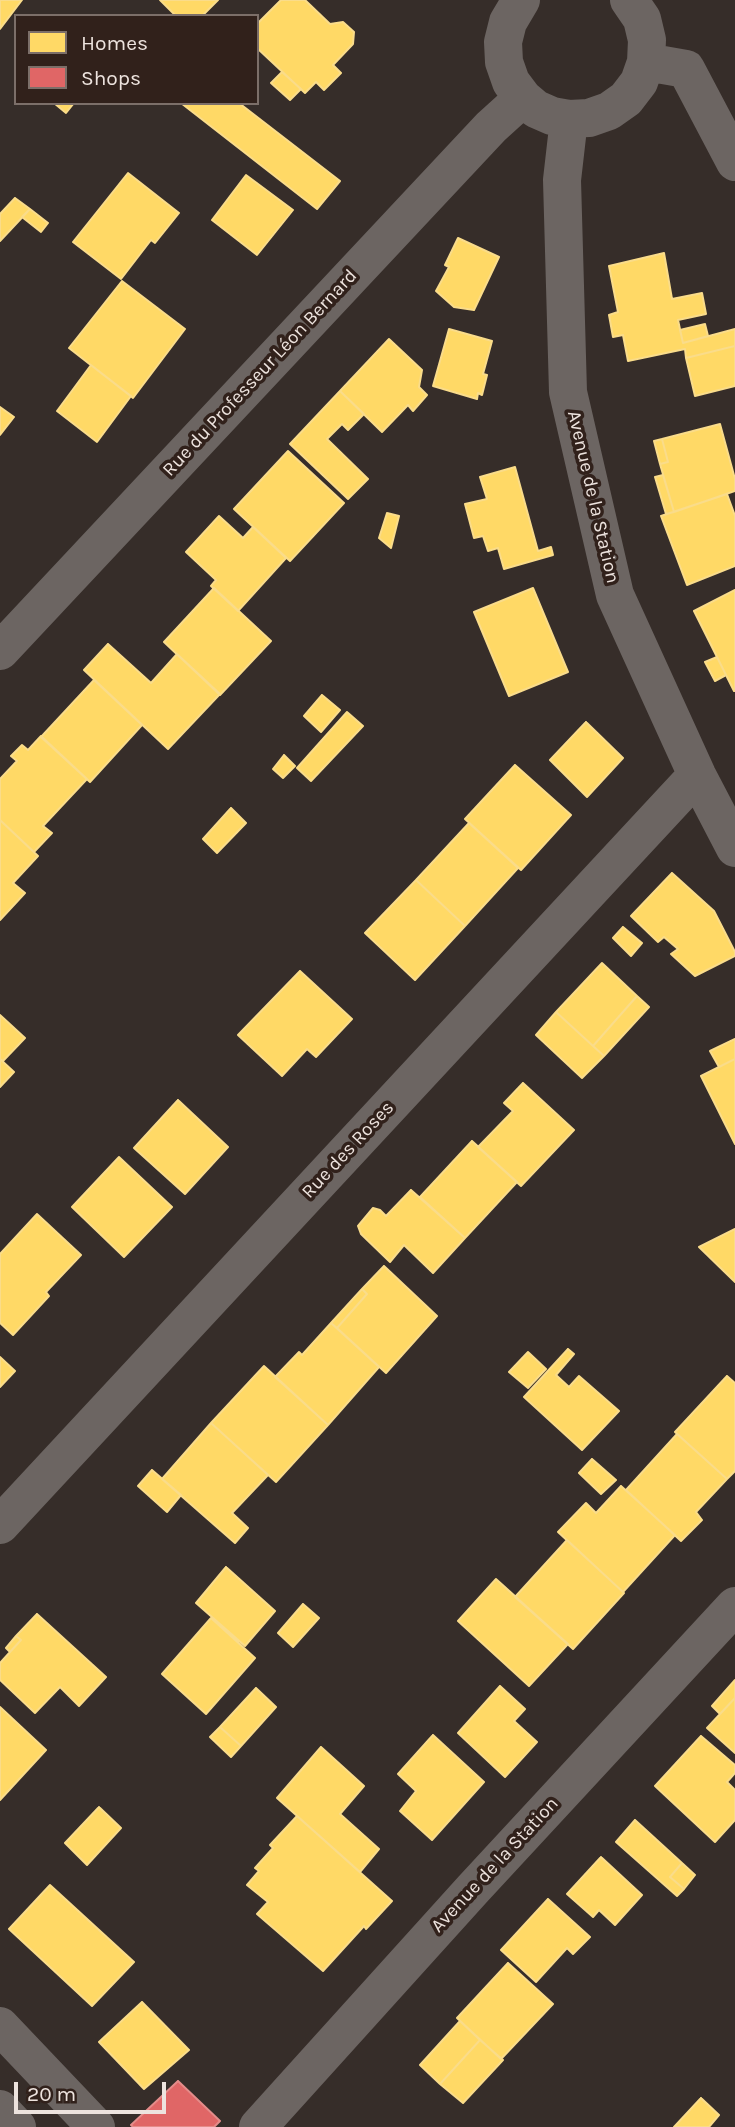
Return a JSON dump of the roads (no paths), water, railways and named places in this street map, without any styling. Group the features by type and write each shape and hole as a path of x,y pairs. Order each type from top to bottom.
{"street":[{"path":"516,1 503,42 504,62 511,82 536,109 569,120 589,118 609,111 626,99 639,82 646,62 647,40 642,19 630,0"},
{"path":"646,62 686,69 735,162"},
{"name":"Rue du Professeur Léon Bernard","path":"0,651 491,127 523,98"},
{"name":"Avenue de la Station","path":"569,120 562,180 568,392 615,595 697,775 735,848"},
{"name":"Rue des Roses","path":"0,1525 697,775"},
{"name":"Avenue de la Station","path":"258,2127 482,1879 735,1606"},
{"path":"0,2026 96,2127"},
{"path":"0,2109 17,2127"}]}
